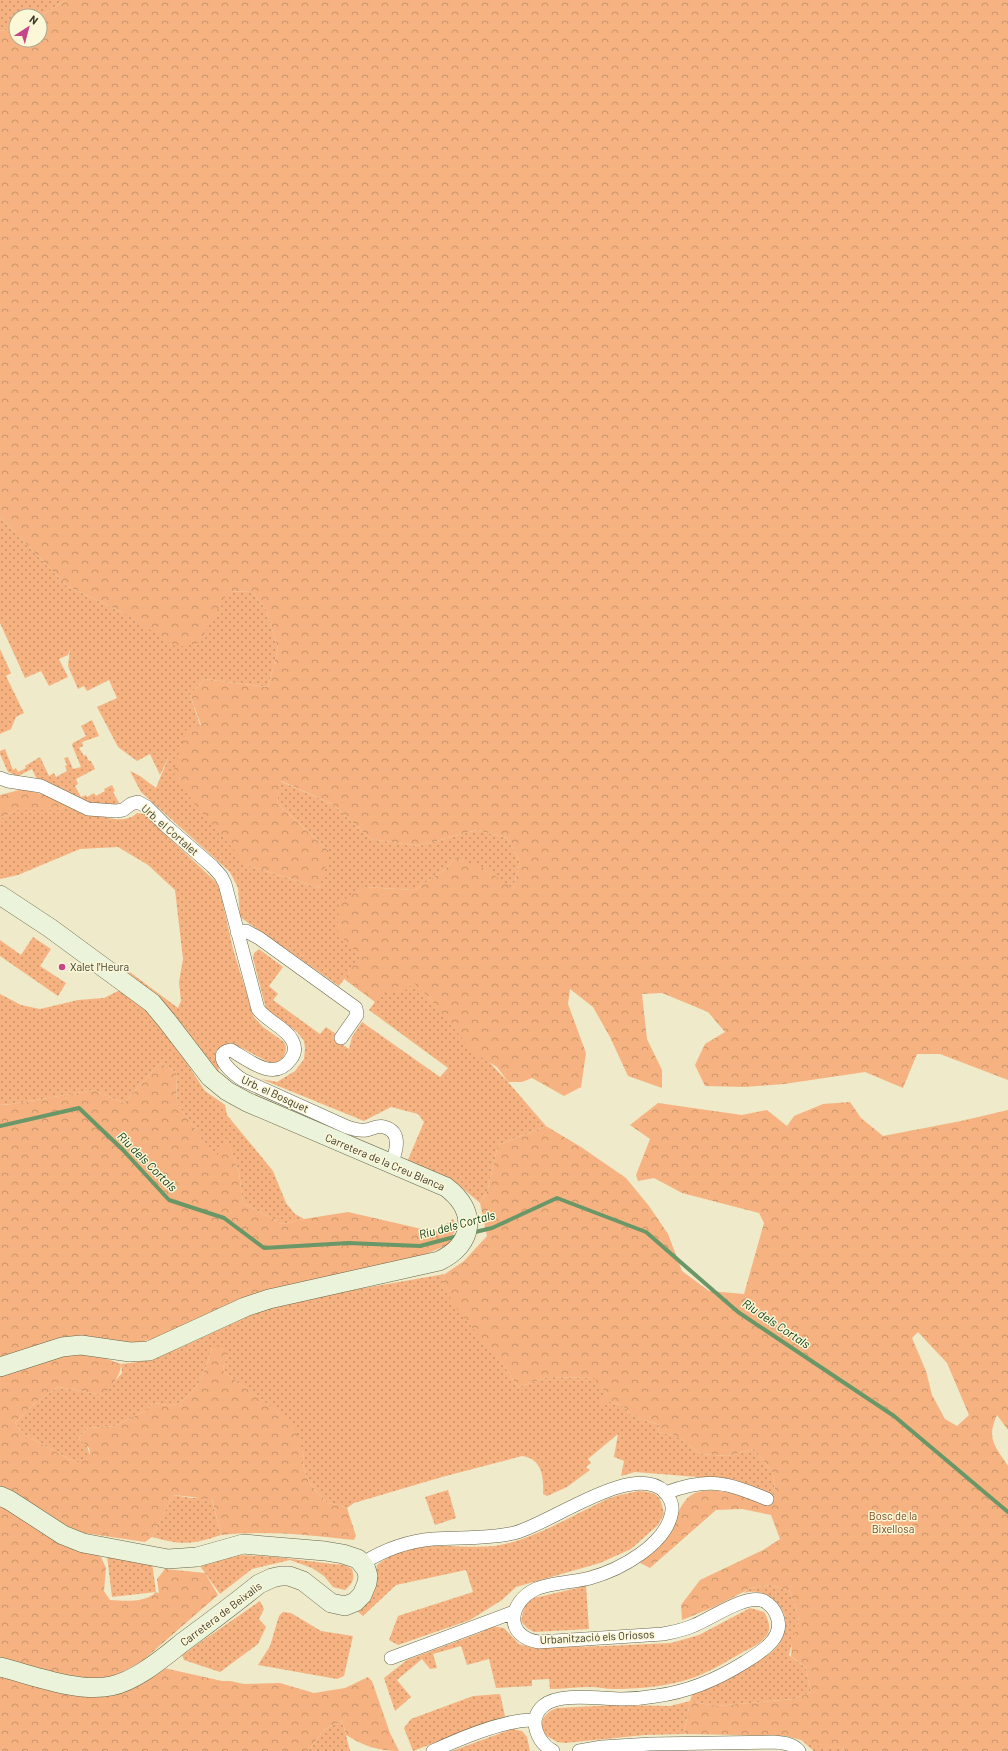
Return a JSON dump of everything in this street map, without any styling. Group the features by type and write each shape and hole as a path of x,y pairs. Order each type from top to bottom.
{"main road":[{"name":"Carretera de la Creu Blanca","path":"0,895 50,928 152,1003 210,1078 228,1092 247,1102 446,1187 457,1195 466,1210 468,1217 467,1228 460,1247 450,1256 439,1261 288,1293 245,1307 149,1351 130,1352 81,1345 62,1347 0,1367"},
{"path":"0,1496 63,1535 83,1543 138,1554 168,1559 183,1559 197,1557 232,1546 256,1544 344,1554 363,1563"},
{"name":"Carretera de Beixalis","path":"0,1667 76,1686 110,1686 125,1682 154,1665 259,1584 272,1578 289,1576 303,1581 331,1603 340,1606 350,1605 362,1595 367,1583 368,1576 363,1563"}],"street":[{"name":"Urb. el Cortalet","path":"0,778 8,781 41,786 92,810 123,810 138,802 147,807 221,876"},
{"name":"Urb. el Bosquet","path":"221,876 225,884 258,1009 263,1016 288,1034 293,1041 295,1048 290,1060 278,1070 269,1071 231,1050 227,1050 223,1054 223,1060 226,1067 233,1074 243,1080 347,1127 365,1130 378,1126 384,1127 394,1134 397,1141 397,1150 391,1164"},
{"path":"237,932 246,931 259,938 356,1008 358,1015 341,1038"},
{"path":"665,1493 690,1485 706,1482 741,1488 766,1499"},
{"path":"363,1563 377,1554 412,1542 432,1539 516,1533 544,1522 593,1496 619,1487 650,1484 658,1487 671,1501 673,1510 669,1521 658,1537 643,1552 623,1565 589,1579 537,1589 525,1597 514,1612 391,1658"},
{"name":"Urbanització els Oriosos","path":"514,1612 513,1620 520,1635 529,1640 539,1642 663,1634 681,1630 712,1617 741,1602 755,1599 764,1601 774,1609 778,1619 778,1630 774,1639 766,1648 730,1672 716,1678 684,1690 656,1696 624,1699 580,1698 555,1700 543,1706 538,1711 535,1720"},
{"path":"433,1751 491,1729 515,1722 535,1720 535,1727 540,1740 545,1747 553,1751"},
{"path":"579,1751 602,1747 644,1744 774,1742 785,1743 799,1751"}],"green space":[{"path":"0,0 66,0 48,11 48,8 8,8 8,30 0,31"},
{"path":"66,0 1008,0 1008,1080 940,1054 917,1054 903,1088 865,1072 784,1084 745,1087 705,1086 695,1065 705,1044 725,1032 708,1012 662,993 642,994 647,1039 662,1070 662,1088 628,1076 610,1037 593,1007 570,989 568,1004 586,1053 581,1087 564,1096 532,1078 522,1082 508,1082 497,1067 474,1053 431,1000 414,983 403,992 382,993 376,1002 344,979 361,955 349,946 337,931 339,903 364,887 415,890 444,870 455,858 486,869 513,889 520,861 507,838 477,830 418,846 371,839 332,804 281,781 277,803 330,852 319,888 247,865 195,805 173,772 186,730 201,725 190,695 204,679 268,687 278,649 266,609 251,591 228,592 199,643 177,647 122,612 67,586 0,517 0,31 8,30 8,48 48,48 48,11"},
{"path":"0,517 67,586 122,612 228,592 251,591 266,609 278,649 268,687 204,679 190,695 247,865 319,888 328,850 277,803 280,781 332,804 371,839 418,846 477,830 507,838 520,861 513,889 455,858 444,870 415,890 364,887 414,982 508,1082 546,1126 498,1145 488,1189 480,1203 455,1182 407,1162 424,1122 418,1114 391,1107 364,1121 261,1079 277,1082 295,1071 304,1059 305,1049 304,1041 297,1032 266,1009 253,958 254,953 259,949 283,967 269,986 278,994 273,1000 320,1034 326,1027 336,1034 333,1038 349,1049 352,1037 362,1022 440,1077 448,1068 369,1010 375,1002 347,981 359,959 339,986 240,917 238,888 230,872 141,792 130,771 140,776 156,788 169,756 160,775 150,754 137,761 118,747 97,707 117,698 109,680 87,691 84,686 78,689 68,666 70,649 68,655 59,659 68,677 49,686 41,671 25,678 0,623"},
{"path":"0,649 11,673 6,676 24,713 16,717 11,729 0,734"},
{"path":"92,720 99,736 82,742 83,746 79,748 84,756 86,755 89,761 91,761 95,769 76,779 78,784 75,786 81,797 86,795 87,797 94,793 96,796 105,791 104,789 112,785 115,791 113,792 119,803 104,806 75,799 38,782 32,769 18,776 8,772 0,754 0,751 5,749 13,770 16,768 18,772 26,768 25,766 40,757 49,776 54,773 56,777 67,771 65,766 67,765 64,758 68,757 73,769 81,767 72,745 86,736 81,726"},
{"path":"23,789 55,798 67,804 59,810 16,810 0,819 0,795"},
{"path":"67,804 93,814 113,819 130,817 137,813 144,814 216,882 220,891 233,949 254,1017 263,1027 284,1042 286,1049 284,1055 279,1061 272,1064 232,1043 222,1048 216,1056 219,1070 214,1072 147,990 119,964 178,1008 181,1001 179,982 183,959 175,890 148,865 118,847 80,849 18,875 0,879 0,819 16,810 59,810"},
{"path":"33,937 51,949 40,966 66,983 58,996 0,956 0,940 21,955"},
{"path":"122,989 138,1002 168,1034 205,1091 225,1105 227,1115 273,1171 286,1203 295,1214 304,1219 282,1224 243,1203 239,1173 227,1138 216,1159 177,1104 176,1072 160,1063 124,1103 94,1090 0,1105 0,994 21,1005 40,1009 78,1000 104,998"},
{"path":"160,1063 176,1072 177,1104 216,1158 227,1137 239,1173 243,1203 282,1224 348,1212 435,1232 453,1219 457,1226 449,1244 422,1256 165,1336 128,1345 0,1359 0,1105 94,1090 124,1103"},
{"name":"Bosc de la Bixellosa","path":"850,1102 861,1118 883,1136 1008,1110 1008,1430 997,1415 992,1430 992,1436 996,1447 1008,1466 1008,1751 847,1751 845,1749 814,1746 801,1740 786,1736 684,1734 690,1701 715,1706 794,1699 811,1692 806,1668 791,1656 792,1642 799,1618 790,1591 770,1585 751,1588 714,1607 682,1620 681,1605 700,1580 763,1550 780,1539 771,1515 742,1509 716,1510 650,1568 640,1563 663,1540 669,1532 682,1505 692,1495 702,1491 713,1490 736,1494 766,1505 775,1493 773,1473 754,1449 728,1456 701,1454 675,1435 658,1432 659,1425 630,1414 620,1405 608,1401 600,1405 598,1402 607,1394 594,1378 548,1377 518,1387 505,1367 459,1312 442,1285 445,1274 464,1261 487,1236 480,1203 488,1189 498,1145 546,1126 581,1147 626,1178 649,1206 668,1234 682,1271 709,1291 744,1294 764,1223 759,1213 682,1193 654,1178 638,1181 636,1175 650,1139 630,1125 658,1103 742,1115 767,1110 787,1126 794,1116 823,1104","holes":["918,1332 947,1363 969,1415 957,1426 945,1419 932,1395 926,1371 912,1338"]},
{"path":"445,1274 442,1285 505,1367 518,1387 548,1377 595,1378 607,1394 608,1401 623,1407 630,1414 659,1425 658,1432 675,1435 701,1454 728,1456 754,1449 773,1473 775,1493 766,1505 710,1478 635,1472 621,1476 624,1461 614,1457 618,1434 588,1459 591,1463 586,1467 590,1470 567,1487 547,1496 543,1494 542,1475 538,1465 529,1458 522,1456 442,1477 354,1503 347,1508 326,1502 310,1484 304,1470 303,1452 279,1413 224,1372 223,1368 228,1354 212,1347 204,1373 194,1390 187,1397 172,1405 153,1403 145,1411 115,1426 88,1428 78,1438 87,1446 90,1456 77,1463 25,1435 15,1423 36,1402 58,1387 103,1395 122,1373 121,1364 138,1362 184,1346 260,1311 318,1296"},
{"path":"221,1346 228,1354 223,1368 224,1372 277,1411 296,1431 303,1452 304,1470 310,1484 326,1502 347,1508 356,1536 354,1540 271,1533 221,1535 212,1499 173,1495 152,1537 145,1542 84,1533 53,1523 0,1491 0,1373 49,1359 74,1355 100,1357 121,1364 117,1377 103,1395 58,1387 36,1402 15,1423 25,1435 77,1463 90,1455 89,1448 78,1438 88,1428 115,1426 145,1411 153,1403 172,1405 180,1402 194,1390 199,1382 204,1373 212,1347"},
{"path":"448,1490 456,1518 435,1525 425,1497"},
{"path":"639,1491 650,1492 658,1496 662,1503 664,1514 658,1525 631,1549 600,1563 516,1587 502,1600 470,1620 398,1645 389,1640 398,1616 473,1592 466,1570 396,1585 363,1616 357,1611 375,1576 377,1565 406,1550 434,1546 495,1546 518,1541 564,1521 609,1498"},
{"path":"173,1495 192,1498 211,1496 221,1535 202,1541 186,1543 179,1543 152,1537"},
{"path":"0,1506 86,1551 101,1557 106,1568 104,1591 110,1600 141,1600 156,1592 159,1593 157,1579 165,1569 205,1573 218,1595 141,1662 110,1678 88,1680 50,1674 0,1658"},
{"path":"236,1555 276,1557 345,1565 352,1569 352,1583 345,1590 333,1587 324,1576 312,1568 290,1560 252,1569 220,1594 200,1566"},
{"path":"107,1556 152,1563 156,1592 112,1597"},
{"path":"770,1585 790,1591 799,1618 789,1655 806,1668 811,1692 794,1699 715,1706 690,1701 692,1695 721,1682 766,1656 775,1649 783,1638 786,1625 784,1613 781,1607 765,1594 752,1592 743,1593 751,1588"},
{"path":"586,1586 589,1629 534,1632 527,1628 521,1621 526,1604 534,1598"},
{"path":"260,1601 264,1609 259,1619 266,1627 258,1644 220,1672 184,1660 182,1655"},
{"path":"750,1608 764,1612 768,1620 769,1627 766,1637 756,1645 707,1672 683,1681 666,1685 631,1689 590,1687 550,1689 549,1679 532,1680 532,1686 496,1688 489,1659 467,1665 461,1646 433,1654 437,1668 430,1669 422,1659 397,1680 411,1697 395,1711 384,1678 407,1660 482,1632 491,1626 504,1628 519,1644 533,1648 671,1643 699,1635"},
{"path":"283,1612 291,1613 321,1631 353,1636 344,1676 337,1679 258,1665 270,1646 279,1616"},
{"path":"164,1668 222,1681 244,1684 280,1683 314,1693 345,1688 368,1677 372,1681 390,1733 399,1751 378,1749 353,1739 346,1735 342,1720 324,1730 308,1751 0,1751 0,1672 73,1691"},
{"path":"500,1694 505,1716 413,1751 404,1728 411,1719 473,1696"},
{"path":"690,1701 684,1734 645,1735 565,1743 557,1742 545,1735 542,1726 543,1718 550,1711 557,1708 616,1705 670,1706"},
{"path":"342,1720 350,1751 308,1751 324,1730"},
{"path":"512,1729 522,1731 527,1737 530,1751 452,1751"},
{"path":"801,1740 845,1749 847,1751 814,1751"}],"waterway":[{"name":"Riu dels Cortals","path":"0,1126 79,1108 123,1150 169,1200 224,1218 264,1248 348,1243 420,1246 458,1236"},
{"name":"Riu dels Cortals","path":"471,1233 492,1228 557,1198 646,1232 738,1312 894,1416 1008,1512"}],"place":[{"name":"Xalet l'Heura","path":"62,967"}]}
